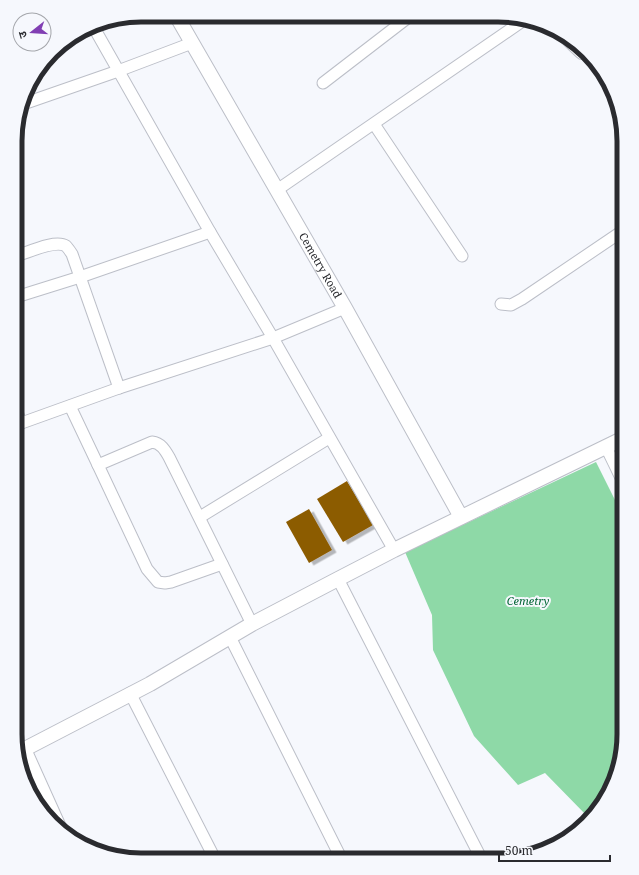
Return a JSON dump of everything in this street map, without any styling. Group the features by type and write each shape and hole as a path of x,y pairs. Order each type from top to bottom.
{"street":[{"name":"Cemetry Road","path":"180,22 345,308 461,517"},
{"path":"323,83 402,22"},
{"path":"277,190 518,24"},
{"path":"96,31 394,550"},
{"path":"29,102 118,71 192,42"},
{"path":"374,124 462,256"},
{"path":"22,295 80,277 210,232"},
{"path":"501,304 511,305 522,299 617,235"},
{"path":"22,254 51,245 62,245 67,247 72,254 119,388"},
{"path":"22,423 119,388 273,338 345,308"},
{"path":"70,406 147,569 158,582 172,582 222,564"},
{"path":"200,517 329,438"},
{"path":"98,465 152,442 157,442 162,446 170,457 252,624"},
{"path":"23,749 150,684 252,624 338,579 394,550 617,442"},
{"path":"606,447 617,470"},
{"path":"338,579 478,853"},
{"path":"230,637 338,853"},
{"path":"130,693 212,853"},
{"path":"24,753 54,814"}],"green space":[{"name":"Cemetry","path":"596,462 617,504 617,742 611,772 605,787 597,800 585,814 545,773 518,785 474,736 433,650 432,615 405,552"}],"building":[{"path":"347,481 373,525 343,542 317,499"},
{"path":"309,509 332,550 309,563 286,522"}]}
